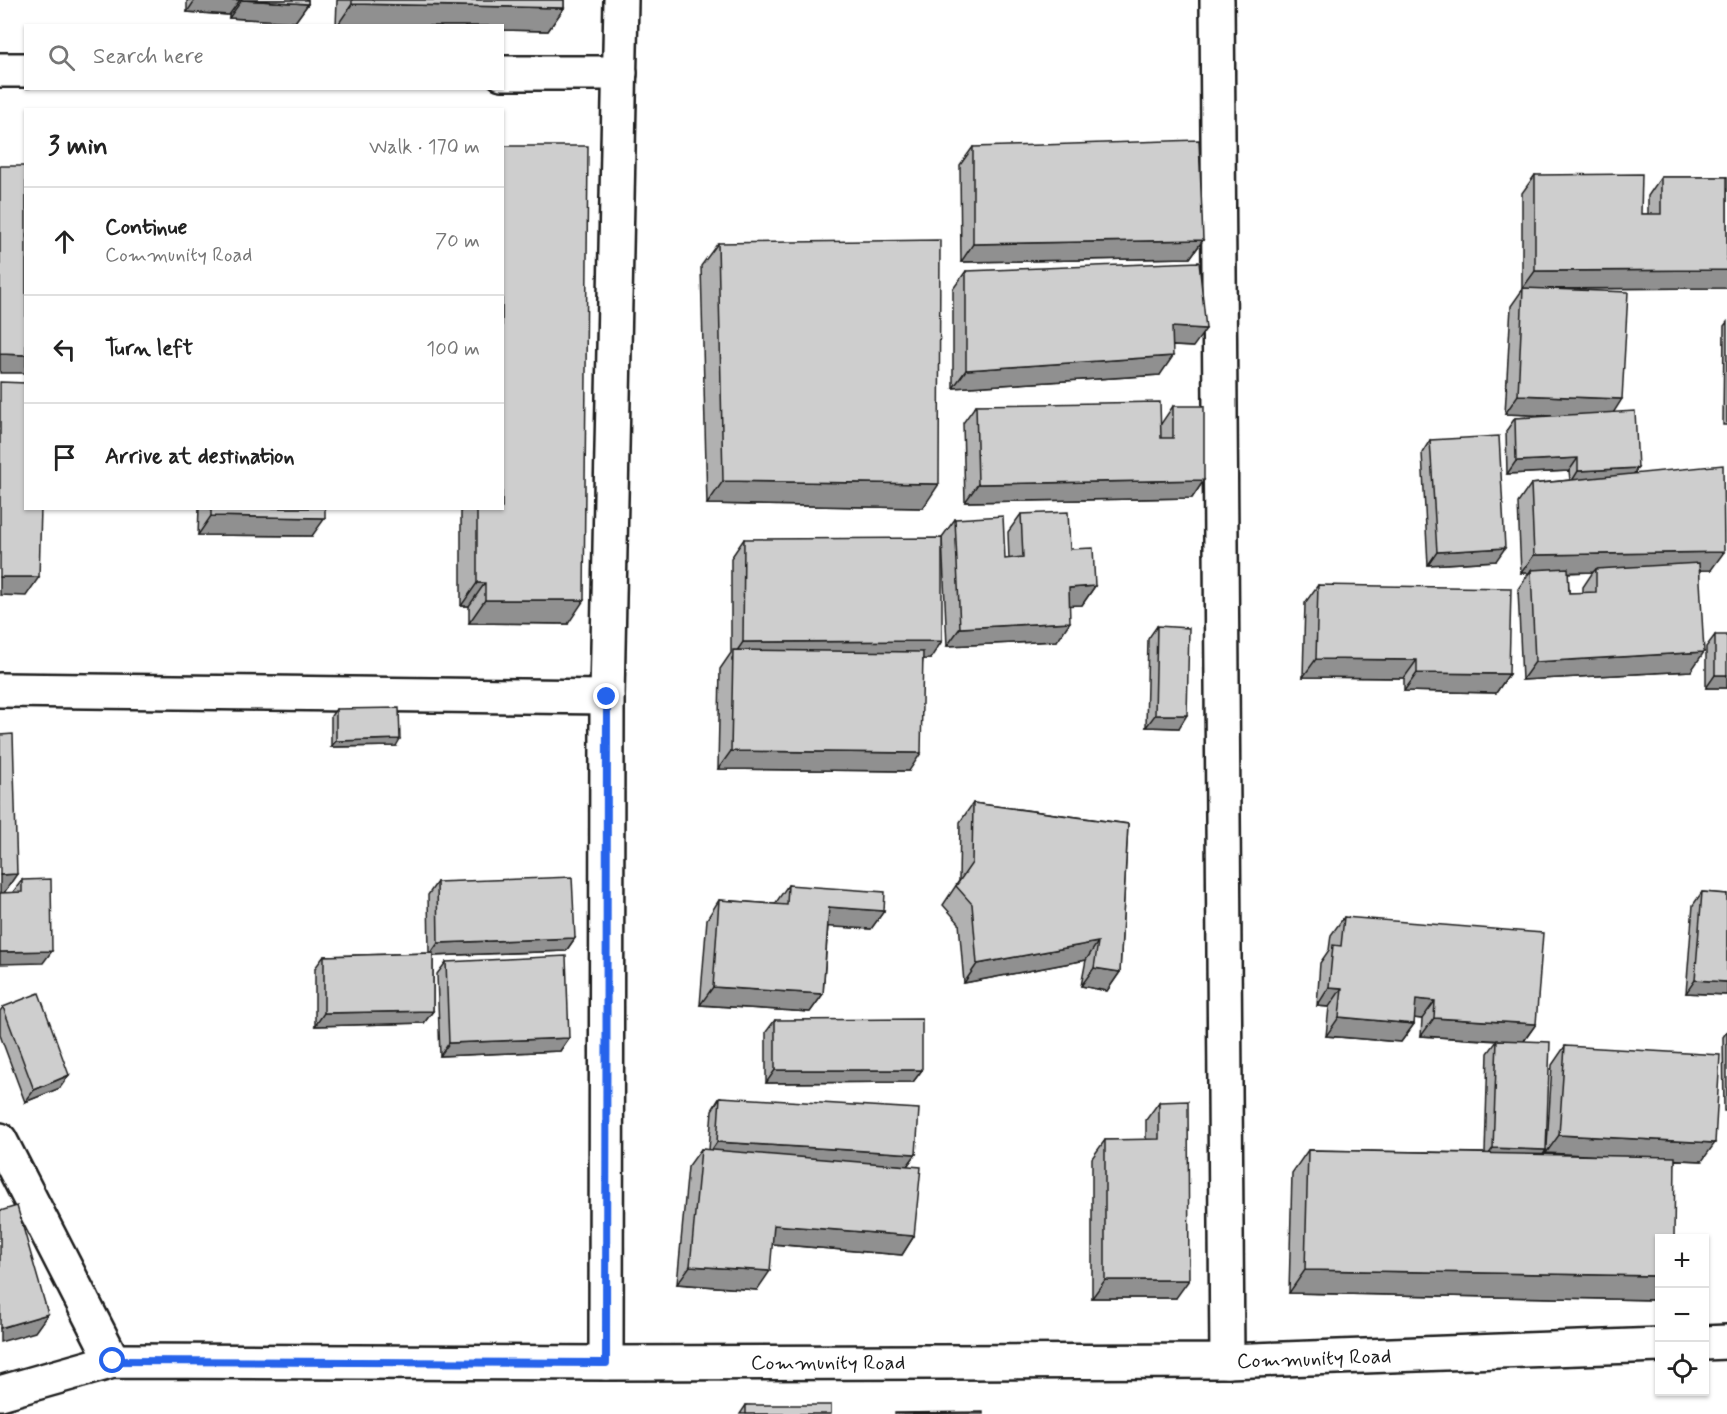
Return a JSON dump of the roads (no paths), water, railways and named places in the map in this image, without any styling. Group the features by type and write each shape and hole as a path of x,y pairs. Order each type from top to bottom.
{"street":[{"path":"606,1363 607,697 621,0"},
{"path":"1217,0 1227,1361"},
{"path":"0,70 24,70"},
{"path":"504,73 620,73"},
{"path":"0,690 607,697"},
{"path":"0,1140 113,1361"},
{"path":"1709,1343 1727,1342"},
{"name":"Community Road","path":"0,1393 113,1361 606,1363 1227,1361 1655,1345"}]}
